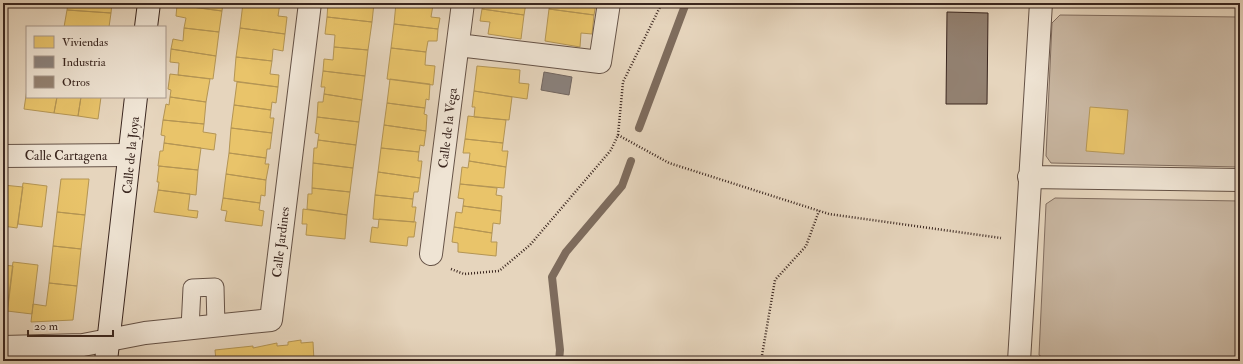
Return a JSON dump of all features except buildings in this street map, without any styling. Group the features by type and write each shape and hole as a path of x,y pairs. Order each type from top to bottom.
{"street":[{"path":"146,26 149,3"},
{"name":"Calle Jardines","path":"3,347 83,346 145,333 270,320 310,3"},
{"name":"Calle de la Vega","path":"431,254 463,3"},
{"path":"458,45 600,62 609,3"},
{"path":"1019,361 1029,177 1041,3"},
{"name":"Calle de la Joya","path":"106,361 124,213 128,155 136,98"},
{"name":"Calle Cartagena","path":"3,156 128,155"},
{"path":"1029,177 1240,180"}],"lane":[{"path":"190,328 192,288 215,287 216,326"}],"path":[{"path":"431,254 440,265 464,274 499,271 530,245 611,150 618,135 623,82 662,3"},
{"path":"618,135 669,163 829,214 968,234 1026,240"},
{"path":"761,361 775,280 806,246 820,211"}],"shaded area":[{"path":"1060,15 1240,17 1240,167 1051,163 1046,156 1052,23"},
{"path":"1055,198 1240,201 1240,361 1079,361 1046,360 1039,355 1046,204"}],"waterway":[{"path":"639,128 686,3"},
{"path":"559,361 560,350 552,277 566,252 622,186 631,161"}]}
